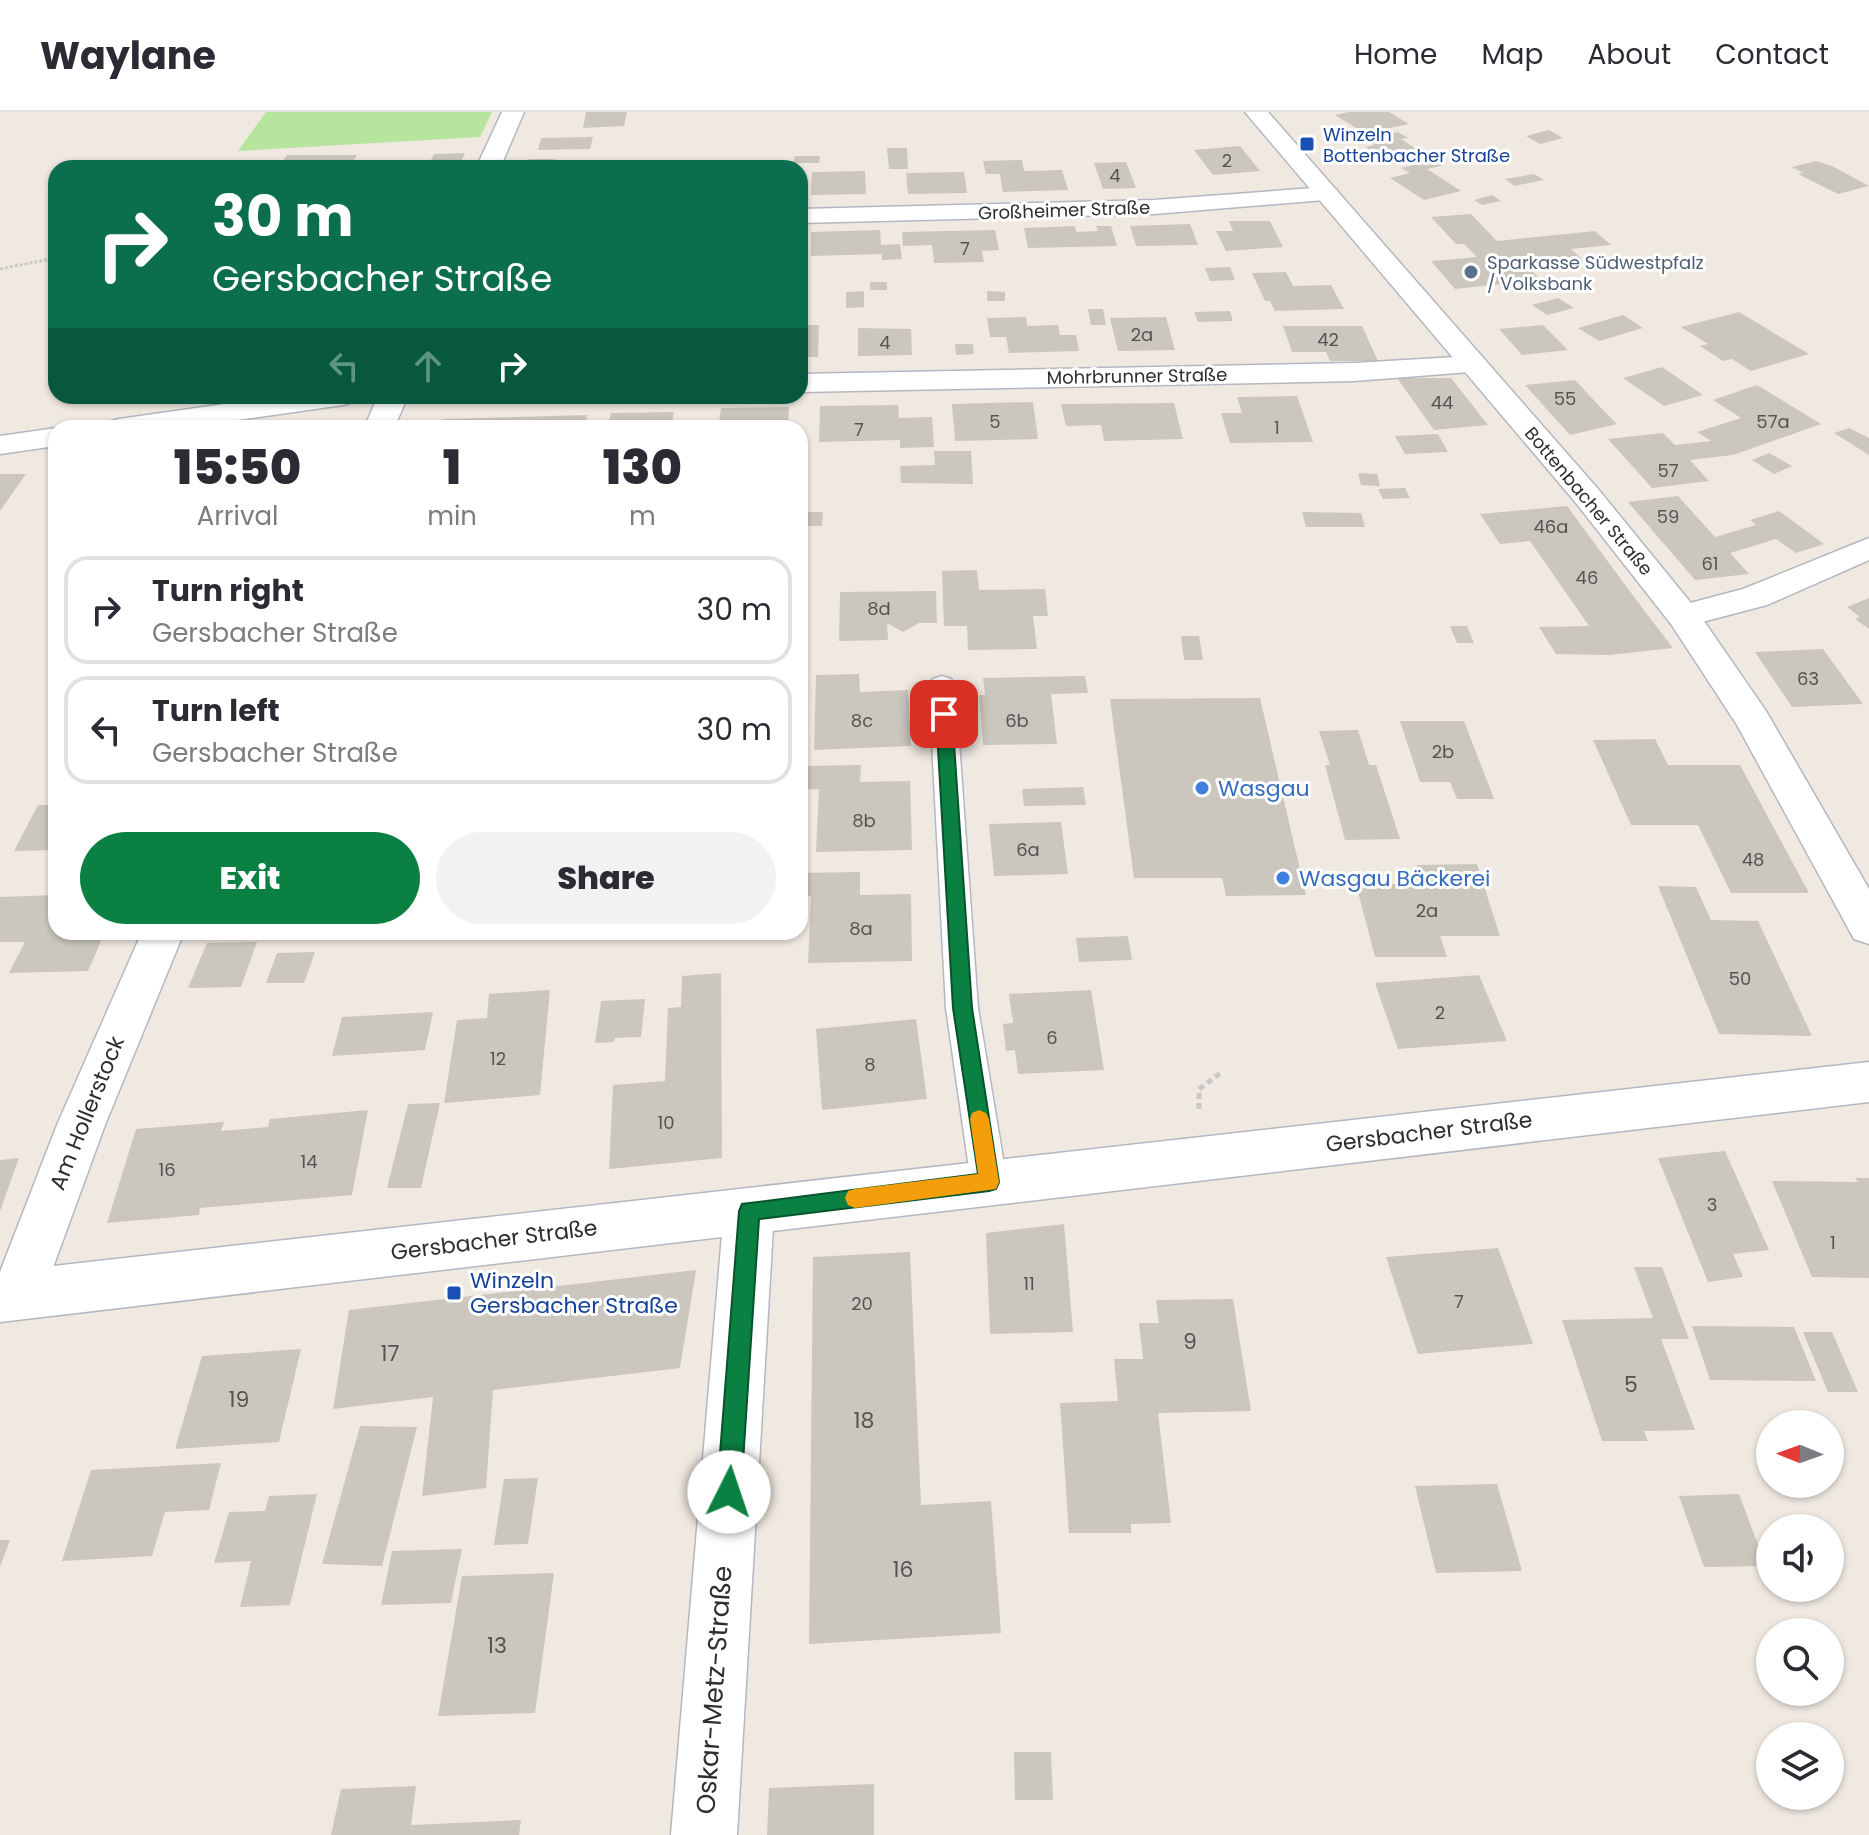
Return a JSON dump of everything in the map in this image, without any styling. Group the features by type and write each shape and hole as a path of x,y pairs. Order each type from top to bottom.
{"street":[{"path":"492,160 513,112"},
{"name":"Bottenbacher Straße","path":"1256,112 1587,496 1683,616 1753,720 1869,927"},
{"name":"Großheimer Straße","path":"808,216 1154,207 1327,194"},
{"name":"Mohrbrunner Straße","path":"808,383 1354,372 1473,365"},
{"path":"175,420 287,404"},
{"path":"0,445 48,438"},
{"path":"1683,616 1755,597 1869,548"},
{"name":"Am Hollerstock","path":"8,1296 160,940"},
{"name":"Gersbacher Straße","path":"8,1296 1869,1082"},
{"name":"Oskar-Metz-Straße","path":"704,1835 749,1211"}],"lane":[{"path":"942,685 962,1008 989,1182"}],"path":[{"path":"0,269 48,260"}],"green space":[{"path":"266,112 492,112 480,137 238,151"}],"building":[{"path":"586,112 627,112 624,126 583,128"},
{"path":"1389,112 1409,124 1364,133 1335,115"},
{"path":"1549,130 1563,138 1540,144 1526,136"},
{"path":"1398,132 1408,138 1401,139 1427,156 1392,164 1366,147 1374,145 1365,139"},
{"path":"593,137 590,149 538,150 541,138"},
{"path":"1240,146 1260,171 1213,175 1194,150"},
{"path":"887,148 907,148 908,169 889,169"},
{"path":"465,153 462,160 431,160 434,154"},
{"path":"287,155 357,155 354,160 284,160"},
{"path":"795,156 820,156 819,163 794,160"},
{"path":"1022,160 1024,171 1062,170 1068,190 1003,192 1000,174 986,174 983,161"},
{"path":"1436,160 1445,165 1427,169 1461,191 1424,200 1390,178 1410,173 1401,168"},
{"path":"1816,161 1869,186 1838,194 1798,174 1803,173 1792,167"},
{"path":"1126,162 1136,188 1103,189 1094,163"},
{"path":"865,171 866,194 811,195 812,172"},
{"path":"964,172 967,193 908,194 906,173"},
{"path":"1534,174 1544,180 1514,186 1505,179"},
{"path":"1492,195 1501,201 1482,205 1474,200"},
{"path":"1471,214 1497,241 1595,231 1611,245 1571,249 1582,259 1526,265 1541,280 1455,289 1431,261 1477,257 1464,244 1456,244 1431,217"},
{"path":"1229,221 1270,221 1283,247 1226,251 1216,231 1233,231"},
{"path":"1190,224 1198,245 1136,246 1130,226"},
{"path":"1075,226 1076,232 1098,231 1096,226 1111,226 1117,246 1028,248 1024,228"},
{"path":"880,230 881,245 900,244 902,259 882,260 882,254 811,256 811,232"},
{"path":"995,230 999,250 982,251 984,262 934,263 932,245 903,246 902,232"},
{"path":"1230,267 1235,280 1210,281 1205,268"},
{"path":"1286,272 1293,286 1331,285 1344,309 1275,311 1270,301 1265,301 1252,273"},
{"path":"870,282 887,282 887,290 870,290"},
{"path":"864,291 864,307 846,308 846,292"},
{"path":"987,291 1005,292 1005,301 987,301"},
{"path":"1558,298 1574,308 1547,315 1532,305"},
{"path":"1088,309 1103,309 1106,325 1091,325"},
{"path":"1230,311 1233,321 1198,322 1194,312"},
{"path":"1739,312 1809,354 1751,371 1732,359 1723,361 1700,346 1708,344 1681,327"},
{"path":"1623,315 1643,328 1599,341 1578,328"},
{"path":"1026,317 1027,326 1058,325 1060,335 1076,335 1079,351 1009,353 1006,337 990,337 987,318"},
{"path":"1166,317 1175,350 1118,351 1110,318"},
{"path":"808,325 819,325 818,357 808,357"},
{"path":"1543,325 1568,350 1522,355 1499,329"},
{"path":"1283,326 1362,326 1378,361 1330,361 1326,352 1292,352"},
{"path":"858,328 911,329 912,355 858,356"},
{"path":"955,344 973,344 974,354 956,355"},
{"path":"1662,367 1703,395 1664,406 1623,378"},
{"path":"1397,378 1451,378 1488,425 1434,430"},
{"path":"1575,380 1617,424 1570,435 1525,385"},
{"path":"1757,385 1821,424 1733,455 1690,460 1709,481 1652,488 1608,439 1663,433 1675,445 1711,441 1697,432 1741,418 1713,400"},
{"path":"1297,396 1313,442 1230,443 1221,413 1242,413 1237,397"},
{"path":"1033,402 1038,439 955,441 952,404"},
{"path":"1174,403 1183,439 1104,441 1101,425 1066,426 1061,404"},
{"path":"898,405 899,418 932,417 934,447 900,448 900,440 819,442 820,406"},
{"path":"789,407 788,420 719,420 721,408"},
{"path":"674,412 672,420 609,420 611,413"},
{"path":"587,415 586,420 443,419"},
{"path":"1849,428 1869,438 1869,455 1834,433"},
{"path":"1438,434 1448,452 1405,454 1395,436"},
{"path":"934,451 971,451 973,484 901,483 900,466 935,465"},
{"path":"1769,453 1792,466 1774,474 1752,460"},
{"path":"1358,473 1377,474 1380,486 1361,485"},
{"path":"0,474 26,474 0,511"},
{"path":"1405,488 1410,498 1383,499 1378,489"},
{"path":"1678,496 1715,537 1756,525 1750,520 1779,511 1824,544 1796,553 1776,539 1730,553 1749,574 1695,580 1628,502"},
{"path":"1567,506 1673,648 1609,655 1556,654 1539,627 1589,626 1530,541 1500,544 1480,514"},
{"path":"808,512 823,512 822,526 808,526"},
{"path":"1302,512 1361,513 1365,527 1306,527"},
{"path":"977,570 979,590 1045,589 1048,616 1033,616 1037,649 968,650 967,626 944,626 942,571"},
{"path":"936,591 937,623 919,623 903,632 887,623 888,640 839,641 840,592"},
{"path":"1869,598 1869,629 1855,619 1860,617 1847,607"},
{"path":"1450,626 1467,626 1474,643 1457,643"},
{"path":"1181,636 1199,636 1203,660 1184,660"},
{"path":"1823,649 1863,704 1792,707 1755,652"},
{"path":"859,674 860,692 908,690 911,746 814,750 816,675"},
{"path":"1085,676 1088,693 1051,694 1057,744 983,745 979,695 985,695 983,678"},
{"name":"Wasgau","path":"1260,698 1306,895 1226,896 1222,878 1134,878 1110,699"},
{"path":"1400,721 1464,721 1494,799 1457,799 1450,782 1420,782"},
{"path":"1358,730 1369,765 1376,765 1400,839 1345,840 1325,765 1330,765 1319,731"},
{"path":"1655,739 1668,765 1740,765 1809,893 1731,893 1698,825 1631,825 1593,740"},
{"path":"861,765 860,782 910,781 912,850 816,852 819,789 808,790 808,766"},
{"path":"1083,787 1086,805 1024,806 1022,789"},
{"path":"38,805 48,805 48,850 14,851"},
{"path":"1061,822 1068,874 994,876 989,824"},
{"path":"1477,864 1500,936 1440,936 1447,957 1375,957 1356,884 1423,884 1417,865"},
{"path":"860,872 860,895 911,894 912,961 808,963 811,896 808,896 808,873"},
{"path":"1658,886 1696,887 1711,920 1758,921 1812,1036 1719,1034"},
{"path":"48,895 48,940 102,940 88,971 9,973 25,942 0,942 0,897"},
{"path":"1128,936 1132,960 1079,962 1076,938"},
{"path":"257,942 241,987 188,988 207,943"},
{"path":"315,952 304,983 266,983 277,953"},
{"path":"721,973 722,1158 609,1169 613,1085 665,1081 668,1008 681,1007 682,976"},
{"path":"1479,975 1507,1041 1398,1049 1375,983"},
{"path":"550,990 540,1095 444,1103 457,1020 487,1018 489,994"},
{"path":"1091,990 1104,1070 1018,1074 1015,1050 1006,1051 1003,1024 1013,1023 1009,994"},
{"path":"645,999 641,1037 595,1043 601,1001"},
{"path":"433,1012 425,1050 332,1056 342,1017"},
{"path":"916,1019 927,1099 822,1110 816,1029"},
{"path":"440,1103 421,1188 387,1188 408,1104"},
{"path":"368,1110 352,1195 200,1208 199,1215 107,1223 136,1129 224,1122 221,1131 268,1127 270,1119"},
{"path":"1725,1151 1769,1250 1733,1254 1743,1277 1708,1282 1658,1158"},
{"path":"19,1158 0,1211 0,1160"},
{"path":"1855,1178 1869,1178 1869,1278 1812,1277 1772,1181 1858,1182"},
{"path":"1064,1224 1073,1332 990,1334 986,1233"},
{"path":"1498,1248 1533,1344 1418,1354 1386,1257"},
{"path":"910,1252 921,1505 991,1501 1001,1633 809,1644 813,1257"},
{"path":"1634,1267 1662,1267 1689,1339 1661,1339 1695,1430 1644,1431 1648,1441 1602,1441 1562,1320 1653,1318"},
{"path":"696,1270 680,1368 493,1390 486,1488 422,1496 433,1397 333,1409 349,1310"},
{"path":"1233,1299 1251,1411 1158,1413 1171,1523 1131,1524 1131,1533 1069,1533 1060,1403 1118,1401 1114,1359 1143,1359 1139,1323 1159,1323 1156,1300"},
{"path":"1692,1326 1794,1327 1816,1381 1710,1380"},
{"path":"1803,1332 1832,1332 1858,1392 1828,1392"},
{"path":"301,1349 279,1442 175,1449 202,1356"},
{"path":"360,1426 417,1427 382,1566 322,1564"},
{"path":"221,1463 209,1510 165,1512 152,1556 62,1561 91,1470"},
{"path":"538,1478 528,1544 494,1545 504,1479"},
{"path":"1497,1484 1522,1571 1436,1573 1415,1486"},
{"path":"317,1494 290,1605 240,1607 251,1561 214,1563 229,1512 265,1511 269,1496"},
{"path":"1739,1494 1756,1539 1756,1566 1704,1567 1679,1496"},
{"path":"0,1540 10,1540 0,1567"},
{"path":"462,1549 451,1603 381,1605 392,1551"},
{"path":"554,1573 535,1713 438,1716 462,1576"},
{"path":"1014,1752 1051,1752 1053,1800 1015,1800"},
{"path":"874,1784 874,1835 767,1835 769,1788"},
{"path":"416,1786 411,1825 521,1820 519,1835 331,1835 341,1789"}],"slow traffic":[{"path":"855,1198 989,1182 979,1119"}],"place":[{"name":"Winzeln Bottenbacher Straße","path":"1307,144"},
{"name":"Sparkasse Südwestpfalz / Volksbank","path":"1471,272"},
{"name":"Wasgau","path":"1202,788"},
{"name":"Wasgau Bäckerei","path":"1283,878"},
{"name":"Winzeln Gersbacher Straße","path":"454,1293"}],"route":[{"path":"729,1492 749,1211 989,1182 962,1008 944,714"}]}
